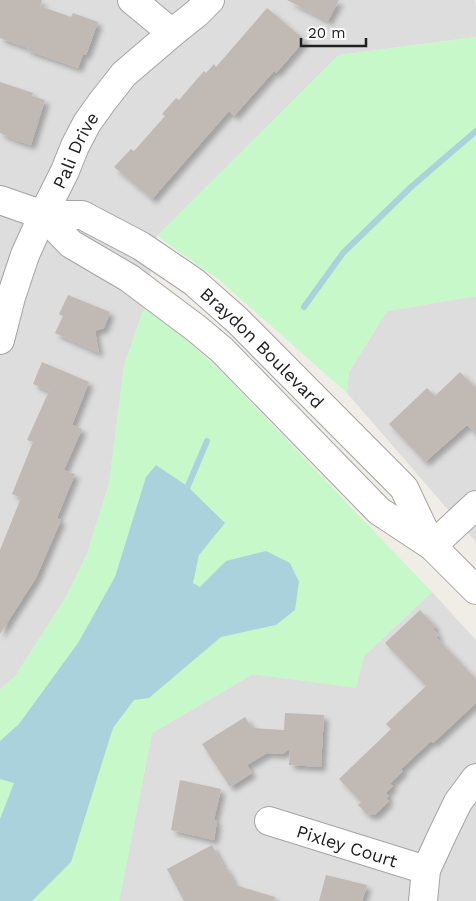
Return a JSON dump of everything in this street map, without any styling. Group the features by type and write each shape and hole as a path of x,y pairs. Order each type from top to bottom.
{"street":[{"path":"132,0 172,33"},
{"name":"Pali Drive","path":"0,340 11,298 26,255 87,123 124,74 210,0"},
{"name":"Braydon Boulevard","path":"0,200 43,215 82,215 140,246 194,282 236,320 404,488 432,546"},
{"name":"Braydon Boulevard","path":"43,215 71,244 129,278 198,329 248,376 378,511 432,546 476,590"},
{"path":"432,546 476,505"},
{"path":"423,901 426,870 458,802 476,778"},
{"name":"Pixley Court","path":"269,821 426,870"}],"shaded area":[{"path":"0,0 475,0 476,37 339,55 157,236 144,308 124,366 109,484 87,554 66,597 16,675 0,690"},
{"path":"476,296 476,542 347,393 349,372 387,311"},
{"path":"432,592 476,640 476,901 119,901 152,733 253,674 356,687 364,656"}],"green space":[{"path":"476,37 476,296 387,311 349,372 347,393 218,279 157,236 339,55"},
{"path":"144,308 189,342 224,374 432,592 364,656 356,688 253,674 152,733 119,901 0,901 0,690 16,675 66,597 87,554 109,484 124,366"}],"water":[{"path":"156,465 187,486 225,523 199,555 193,583 200,587 226,561 266,551 290,563 299,582 295,610 276,625 221,637 149,698 134,700 113,728 71,862 32,901 0,901 0,819 14,783 0,779 0,741 19,724 78,643 115,577 146,477"}],"building":[{"path":"0,0 42,0 40,6 71,17 73,13 98,22 86,55 83,54 78,68 27,50 28,48 0,38"},
{"path":"287,0 339,0 328,21"},
{"path":"267,8 305,40 234,116 229,111 152,199 114,167 131,149 134,151 165,116 162,114 176,98 179,100 204,71 206,73 214,64 216,67"},
{"path":"0,82 33,93 32,96 45,100 31,145 0,133"},
{"path":"68,295 110,312 104,328 95,331 99,353 55,333 63,316 59,314"},
{"path":"42,362 89,382 72,425 82,429 64,470 75,474 57,518 61,520 36,578 0,634 0,550 21,498 12,494 33,442 27,440 49,391 33,384"},
{"path":"460,372 476,388 476,434 467,425 425,462 389,424 427,388 435,396"},
{"path":"420,610 436,627 433,629 439,635 436,637 476,679 476,703 433,743 431,741 401,769 403,771 390,784 393,786 386,793 389,796 386,798 389,801 375,815 368,815 358,805 361,802 339,779 391,729 386,724 426,686 385,643"},
{"path":"285,713 324,715 321,767 289,765 290,749 282,754 267,753 247,765 252,773 230,787 202,744 245,717 252,728 284,730"},
{"path":"180,780 221,789 214,820 217,821 214,840 171,830"},
{"path":"212,845 235,885 275,897 274,901 184,901 167,869"},
{"path":"326,875 367,885 362,901 319,901"}],"waterway":[{"path":"304,307 343,253 411,187 476,131"},
{"path":"185,493 207,441"}]}
